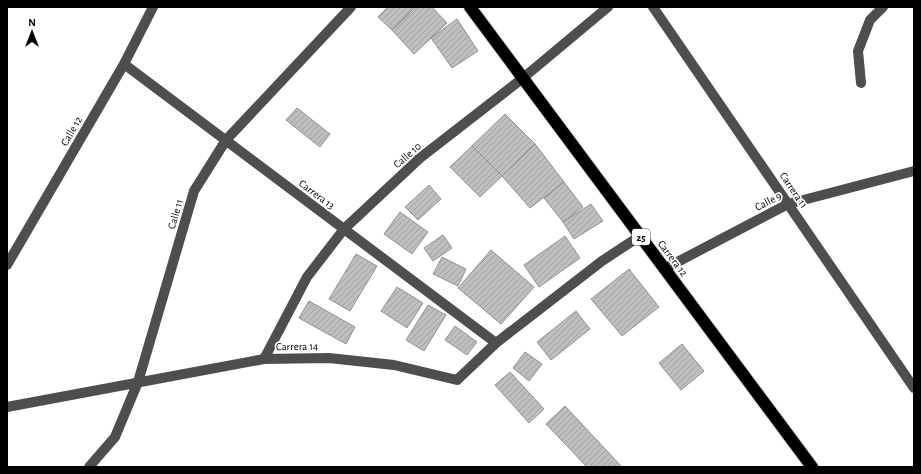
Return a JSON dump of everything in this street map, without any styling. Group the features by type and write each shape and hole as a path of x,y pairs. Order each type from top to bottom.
{"highway":[{"name":"Carrera 12","path":"470,7 812,467"}],"street":[{"name":"Calle 12","path":"7,265 124,64 153,7"},
{"name":"Calle 11","path":"89,467 115,437 138,382 194,192 226,140 350,7"},
{"name":"Calle 10","path":"264,359 307,277 344,229 420,158 523,78 608,7"},
{"name":"Carrera 11","path":"653,7 914,388"},
{"path":"861,83 858,51 870,20 882,7"},
{"name":"Carrera 13","path":"124,64 496,343"},
{"name":"Calle 9","path":"664,269 788,204 914,171"},
{"path":"496,343 602,261 640,236"},
{"name":"Carrera 14","path":"7,407 264,359 329,358 394,365 457,380 496,343"}],"building":[{"path":"388,7 415,7 392,30 378,17"},
{"path":"417,7 432,7 447,23 414,54 392,30"},
{"path":"457,19 478,51 452,68 431,38"},
{"path":"297,108 330,134 320,147 286,120"},
{"path":"505,114 535,144 502,176 472,146"},
{"path":"535,144 564,182 530,208 502,176"},
{"path":"472,146 502,176 480,197 450,167"},
{"path":"564,182 583,207 563,222 544,198"},
{"path":"429,185 441,199 418,220 405,207"},
{"path":"591,204 603,221 574,239 563,222"},
{"path":"400,212 428,232 412,254 384,234"},
{"path":"443,235 452,248 433,261 424,248"},
{"path":"565,236 580,258 539,287 524,265"},
{"path":"491,250 534,287 501,324 458,288"},
{"path":"356,254 377,266 350,311 329,299"},
{"path":"442,257 466,269 458,286 433,274"},
{"path":"629,269 659,307 622,336 591,299"},
{"path":"397,287 423,303 407,328 381,311"},
{"path":"309,301 355,327 346,344 299,318"},
{"path":"428,305 446,315 424,351 406,340"},
{"path":"576,311 590,329 551,360 537,342"},
{"path":"455,326 477,342 467,355 445,340"},
{"path":"682,344 704,371 681,390 659,363"},
{"path":"525,352 542,364 529,381 513,368"},
{"path":"510,372 544,409 529,423 495,385"},
{"path":"565,406 622,467 587,467 546,424"}]}
